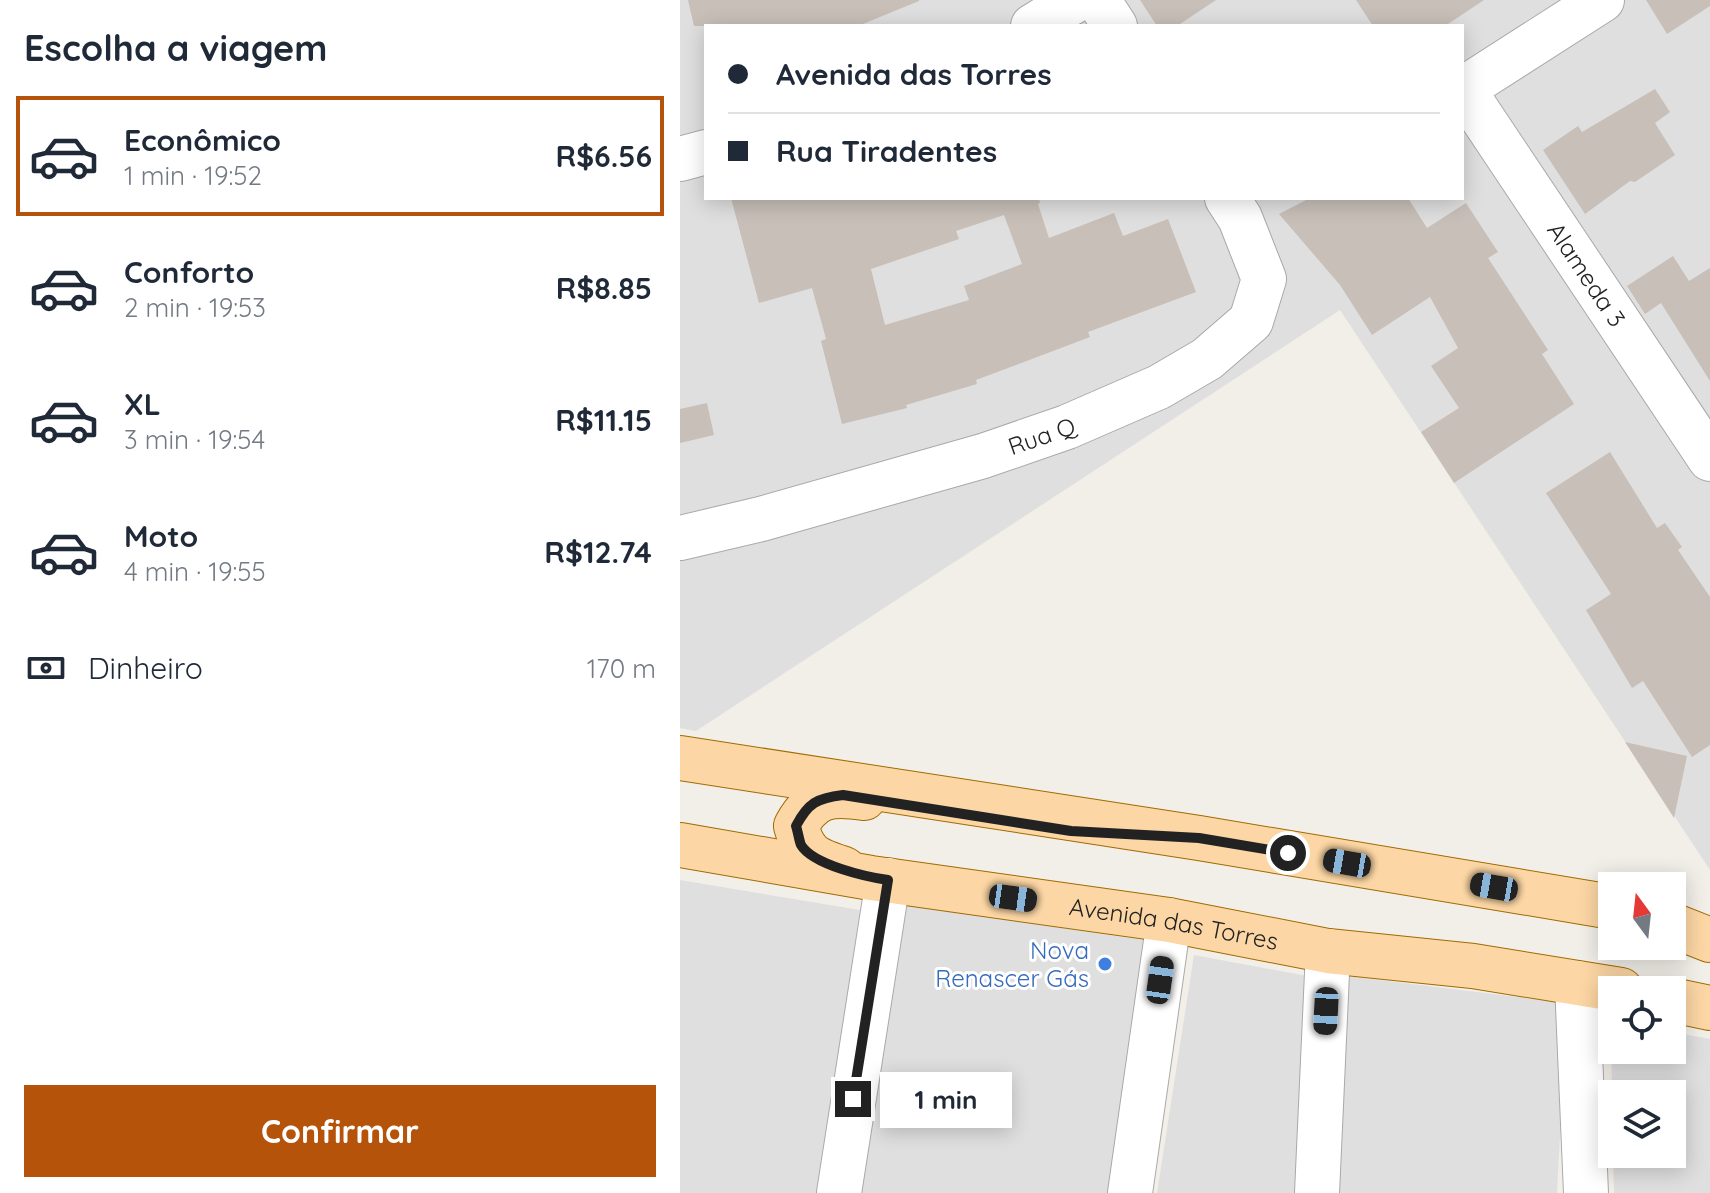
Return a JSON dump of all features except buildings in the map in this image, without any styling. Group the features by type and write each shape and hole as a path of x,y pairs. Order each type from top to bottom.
{"main road":[{"path":"680,758 1199,838 1598,905"},
{"path":"880,879 818,860 802,846 796,826 805,809 824,797 843,795 1071,831 1199,838"},
{"name":"Avenida das Torres","path":"680,845 880,879 1169,920 1328,951 1473,966 1598,986"},
{"path":"1686,918 1710,922"},
{"path":"1686,931 1710,940"},
{"path":"1686,999 1710,1000"},
{"path":"1686,1002 1710,1008"}],"street":[{"path":"1036,24 1076,0"},
{"path":"1098,0 1114,24"},
{"path":"1464,88 1602,0"},
{"name":"Alameda 3","path":"1464,90 1705,439"},
{"path":"680,159 704,153"},
{"name":"Rua Q","path":"680,538 761,519 983,456 1080,422 1159,387 1207,359 1251,321 1264,279 1240,218 1228,200"},
{"path":"839,1193 880,879"},
{"path":"1130,1193 1169,920"},
{"path":"1317,1193 1328,951"},
{"path":"1577,983 1586,1193"}],"shaded area":[{"path":"680,0 1710,0 1710,870 1340,310 696,731 680,728"},
{"path":"680,880 860,910 817,1193 680,1193"},
{"path":"907,905 1157,942 1118,1193 860,1193"},
{"path":"1194,955 1318,978 1310,1193 1157,1193"},
{"path":"1338,975 1567,1003 1557,1193 1326,1193"},
{"path":"1686,1035 1710,1039 1710,1193 1614,1193 1613,1168 1686,1168 1686,1080 1612,1080 1612,1064 1686,1064"}],"place":[{"name":"Nova Renascer Gás","path":"1105,964"}],"route":[{"path":"853,1099 888,880 871,878 818,860 802,846 796,826 805,809 824,797 843,795 1071,831 1199,838 1288,853"}]}
